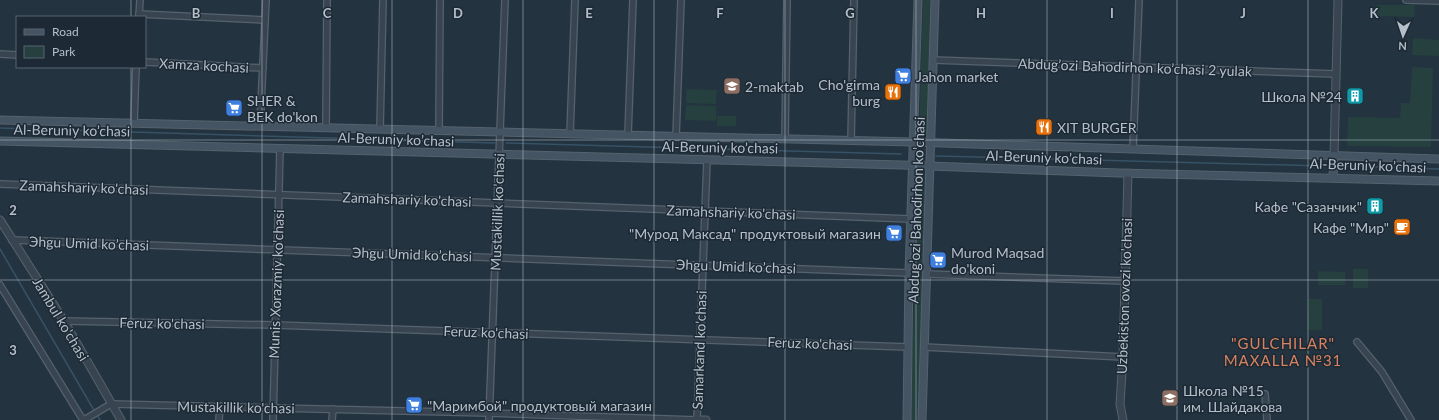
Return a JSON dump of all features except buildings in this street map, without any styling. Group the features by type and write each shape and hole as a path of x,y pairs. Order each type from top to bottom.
{"main road":[{"name":"Abdug’ozi Bahodirhon ko’chasi","path":"907,420 912,142 918,0"},
{"name":"Abdug’ozi Bahodirhon ko’chasi","path":"922,420 935,0"},
{"name":"Al-Beruniy ko’chasi","path":"0,120 912,142 1439,159"},
{"name":"Al-Beruniy ko’chasi","path":"0,142 500,154 1128,173 1439,180"},
{"path":"1333,177 1334,156"}],"street":[{"path":"140,0 139,15 265,20"},
{"path":"260,126 266,0"},
{"path":"326,128 327,0"},
{"path":"380,129 383,0"},
{"path":"439,130 440,0"},
{"name":"Mustakillik ko'chasi","path":"488,420 500,154 505,0"},
{"path":"570,134 575,0"},
{"path":"628,135 633,0"},
{"path":"676,137 681,0"},
{"path":"785,139 788,0"},
{"path":"851,141 854,0"},
{"path":"1133,149 1139,0"},
{"path":"1334,156 1338,0"},
{"path":"1406,0 1439,1"},
{"path":"0,54 16,55"},
{"name":"Abdug’ozi Bahodirhon ko’chasi 2 yulak","path":"933,60 1336,74"},
{"name":"Xamza kochasi","path":"146,62 263,68"},
{"path":"134,123 136,68"},
{"name":"Munis Xorazmiy ko'chasi","path":"273,420 280,149"},
{"name":"Samarkand ko'chasi","path":"696,420 707,160"},
{"name":"Uzbekiston ovozi ko'chasi","path":"1123,420 1120,404 1123,357 1128,173"},
{"name":"Zamahshariy ko'chasi","path":"0,184 911,219"},
{"name":"Jambul ko'chasi","path":"0,220 64,321 121,420"},
{"name":"Эhgu Umid ko’chasi","path":"12,240 909,273"},
{"path":"926,274 1125,281"},
{"path":"0,285 84,420 111,404"},
{"name":"Feruz ko'chasi","path":"64,321 276,325 908,346"},
{"path":"1357,342 1382,372 1410,420"},
{"path":"924,347 1123,357"},
{"path":"1265,394 1267,420"},
{"name":"Mustakillik ko'chasi","path":"111,404 489,412 706,420"},
{"path":"219,420 220,406"},
{"path":"332,409 332,420"}],"green space":[{"path":"923,0 930,0 927,135 919,135"},
{"path":"1376,5 1415,5 1414,17 1375,16"},
{"path":"1413,38 1439,40 1439,56 1412,55"},
{"path":"1412,67 1433,68 1431,147 1347,146 1348,117 1400,118 1401,103 1410,103"},
{"path":"686,89 717,90 716,104 686,103"},
{"path":"686,105 716,106 716,121 685,120"},
{"path":"717,116 736,116 736,126 717,126"},
{"path":"919,171 924,172 925,174 918,418 917,420 910,420"},
{"path":"1353,269 1368,269 1368,288 1353,288"},
{"path":"1318,271 1345,272 1345,285 1318,285"},
{"path":"1308,299 1322,299 1322,330 1307,330"}],"waterway":[{"path":"0,128 495,143"},
{"path":"506,143 901,154"},
{"path":"936,156 1325,166"},
{"path":"1343,166 1439,169"},
{"path":"0,249 95,412"},
{"path":"97,415 100,420"}],"place":[{"name":"Jahon market","path":"903,76"},
{"name":"2-maktab","path":"732,86"},
{"name":"Cho'girma burg","path":"893,92"},
{"name":"Школа №24","path":"1355,96"},
{"name":"SHER & BEK do'kon","path":"234,108"},
{"name":"XIT BURGER","path":"1044,127"},
{"name":"Кафе \"Сазанчик\"","path":"1375,206"},
{"name":"Кафе \"Мир\"","path":"1402,227"},
{"name":"\"Мурод Максад\" продуктовый магазин","path":"894,233"},
{"name":"Murod Maqsad do'koni","path":"938,260"},
{"name":"Школа №15 им. Шайдакова","path":"1170,398"},
{"name":"\"Маримбой\" продуктовый магазин","path":"414,405"}],"district":[{"name":"\"GULCHILAR\" MAXALLA №31","path":"1283,352"}]}
